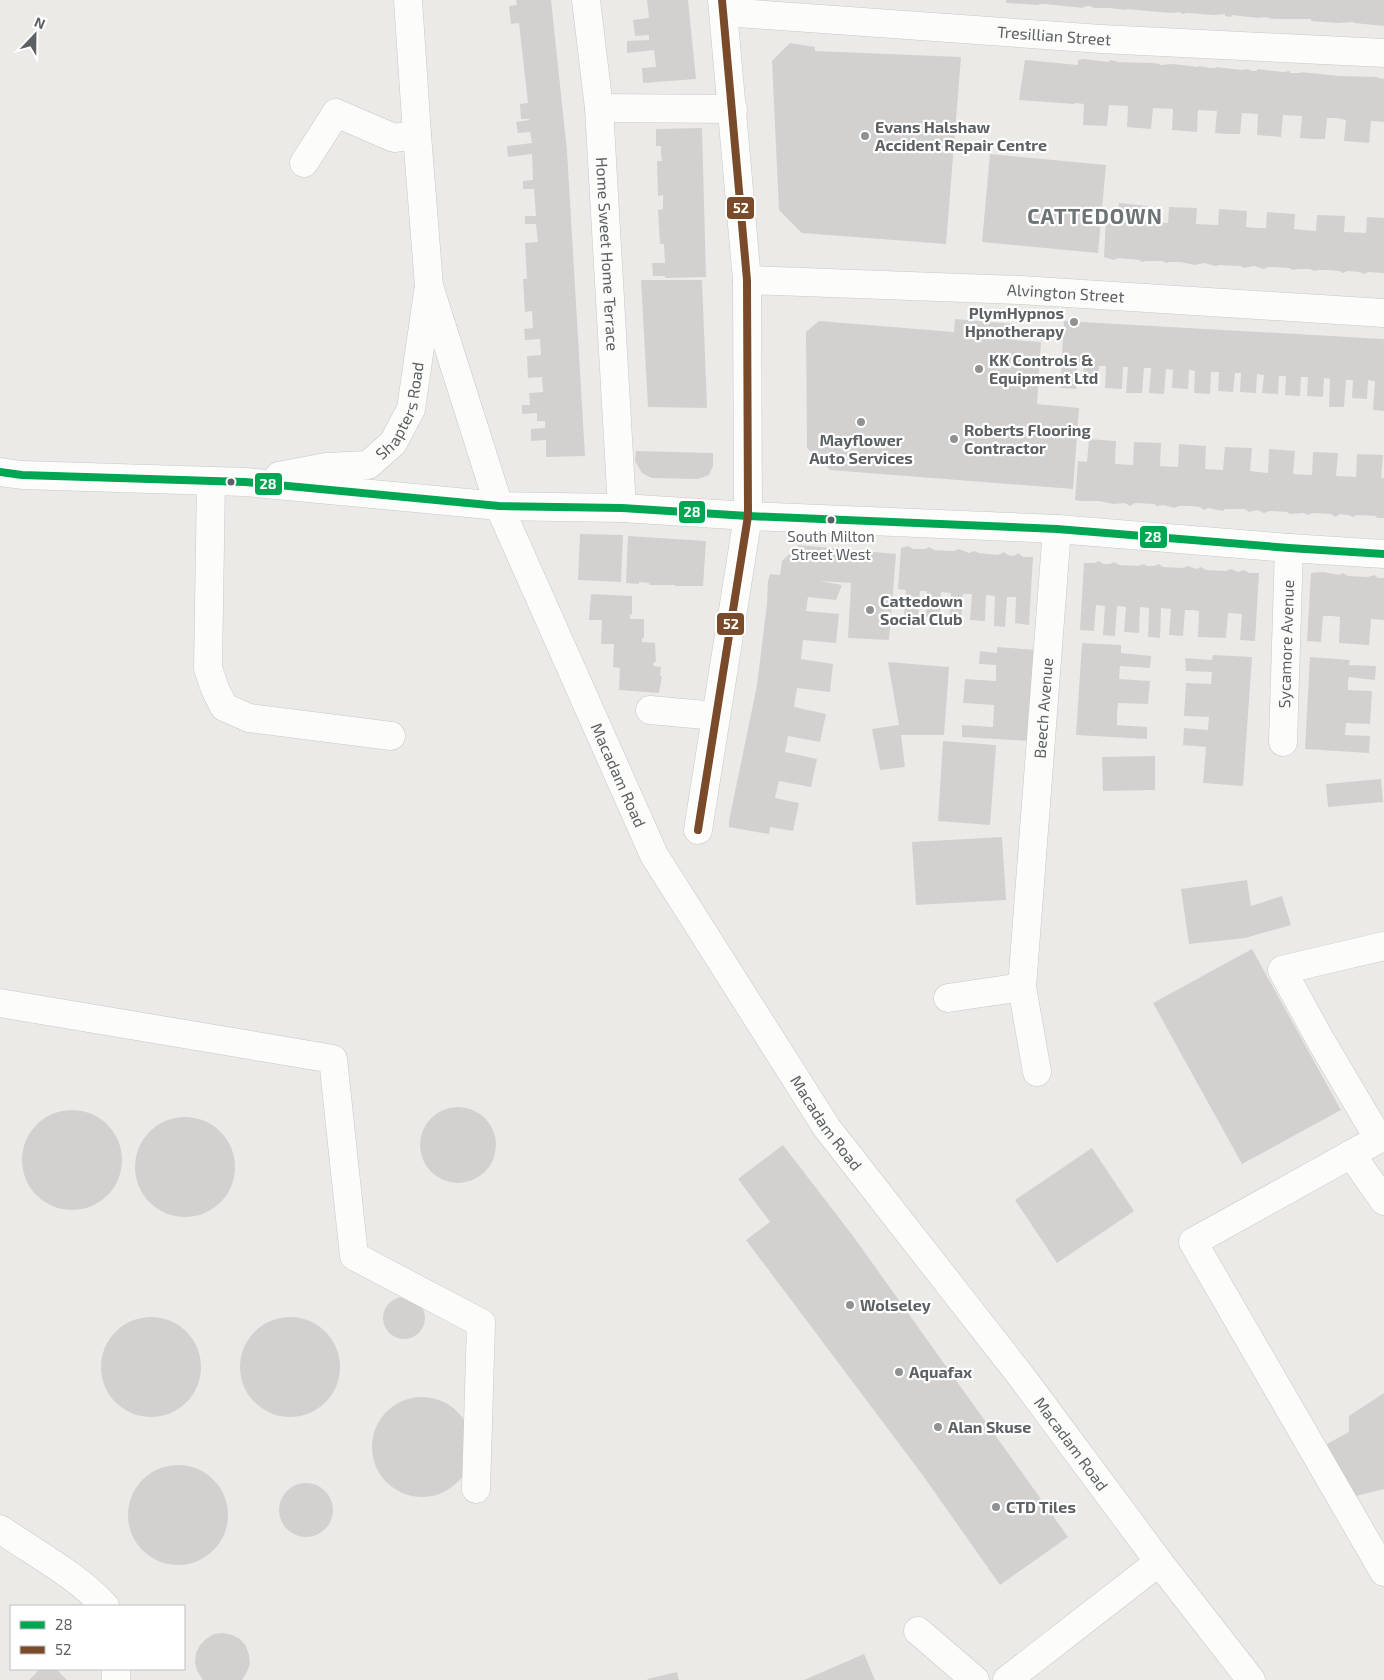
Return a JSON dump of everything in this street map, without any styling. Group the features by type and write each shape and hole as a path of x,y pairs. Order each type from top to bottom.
{"street":[{"name":"Shapters Road","path":"408,0 429,286 498,506"},
{"name":"Home Sweet Home Terrace","path":"586,0 599,108 622,508"},
{"path":"698,830 748,516 747,280 723,6"},
{"name":"Tresillian Street","path":"723,6 1101,39 1384,53"},
{"path":"599,108 733,109"},
{"path":"304,163 336,114 394,138 417,135"},
{"name":"Alvington Street","path":"747,280 1020,290 1384,313"},
{"name":"Shapters Road","path":"245,482 326,467 368,465 393,443 410,410 429,286"},
{"path":"0,472 22,476 245,482 498,506 622,508 748,516 1057,529 1384,554"},
{"path":"211,481 208,668 224,707 249,718 391,736"},
{"name":"Macadam Road","path":"498,506 654,854 827,1128 1024,1380 1159,1562 1250,1680"},
{"name":"Beech Avenue","path":"1037,1072 1022,987 1057,529"},
{"name":"Sycamore Avenue","path":"1283,742 1288,548"},
{"path":"650,710 716,716"},
{"path":"1384,946 1282,970 1321,1041 1381,1137 1193,1242 1384,1572"},
{"path":"948,998 1022,987"},
{"path":"0,1003 333,1059 354,1256 481,1323 476,1490"},
{"path":"1351,1154 1384,1202"},
{"path":"0,1529 75,1579 90,1590 105,1605"},
{"path":"1007,1680 1159,1562"},
{"path":"918,1631 975,1680"}],"building":[{"path":"516,0 551,0 567,151 585,456 546,457 546,440 531,441 531,429 545,428 545,421 537,421 537,413 522,414 522,405 530,405 529,393 543,392 542,377 528,378 527,356 541,355 540,339 525,340 524,329 533,328 532,311 525,312 523,279 527,279 525,243 538,242 536,224 525,224 525,216 536,216 534,189 523,189 523,181 533,180 532,154 508,157 507,146 532,143 530,132 518,133 516,122 529,119 521,119 520,104 528,103 519,23 511,24 509,6 517,5"},
{"path":"647,0 688,0 696,79 643,83 642,68 656,67 654,50 627,53 627,41 649,40 649,35 635,36 633,20 649,18"},
{"path":"1006,0 1384,0 1384,26 1354,22 1311,21 1311,19 1274,19 1232,15 1231,17 1225,16 1225,14 1181,14 1181,12 1093,8 1089,6 1083,8 1045,4 1006,3"},
{"name":"Evans Halshaw Accident Repair Centre","path":"790,43 815,47 815,51 961,57 946,244 802,233 779,210 772,61"},
{"path":"1025,60 1078,65 1078,60 1249,69 1253,71 1257,71 1257,69 1290,71 1290,73 1378,77 1384,79 1384,122 1371,121 1369,143 1344,141 1346,120 1336,118 1327,118 1325,139 1313,139 1300,138 1302,116 1283,115 1281,137 1257,135 1258,114 1242,113 1240,134 1228,134 1215,133 1217,111 1198,110 1197,132 1172,130 1173,109 1153,108 1151,129 1127,127 1128,106 1109,105 1107,126 1083,125 1084,104 1019,100"},
{"path":"702,128 706,277 665,278 665,276 653,276 652,263 665,263 664,244 660,244 658,210 663,209 663,195 658,196 657,161 662,161 661,146 656,146 656,129"},
{"path":"990,154 1106,165 1098,253 982,242"},
{"path":"1119,203 1147,206 1145,221 1168,223 1169,207 1197,208 1196,224 1218,225 1219,209 1247,211 1246,227 1256,228 1266,228 1267,212 1295,214 1294,229 1316,231 1317,215 1345,216 1344,232 1366,233 1367,217 1384,218 1384,273 1368,272 1364,274 1347,271 1343,273 1328,270 1293,270 1289,268 1268,267 1264,269 1254,266 1244,268 1240,266 1215,266 1204,263 1195,265 1180,262 1142,262 1118,258 1114,260 1104,257 1106,218 1118,219"},
{"path":"641,280 702,280 707,408 648,407"},
{"path":"955,319 1015,324 1014,340 1041,342 1037,404 1079,408 1073,489 830,470 807,448 806,332 819,321 954,332"},
{"path":"1064,321 1384,339 1384,411 1373,410 1375,381 1368,380 1367,399 1352,398 1353,380 1346,380 1344,407 1329,407 1330,379 1324,378 1323,397 1307,396 1308,377 1301,377 1300,396 1285,395 1286,376 1279,376 1278,394 1262,393 1264,375 1257,374 1256,393 1240,392 1241,373 1235,373 1233,392 1218,391 1219,372 1211,372 1210,394 1194,393 1195,371 1189,370 1188,389 1172,388 1173,370 1166,369 1164,394 1149,393 1151,368 1144,368 1142,393 1126,393 1128,367 1123,367 1122,389 1105,388 1106,366 1099,366 1098,384 1082,383 1084,364 1077,364 1076,389 1060,388"},
{"path":"1089,439 1116,441 1115,464 1133,465 1134,442 1161,443 1160,466 1178,467 1179,444 1206,446 1205,469 1223,470 1225,447 1252,448 1250,471 1268,473 1269,449 1295,451 1293,474 1312,475 1313,452 1338,453 1336,476 1356,477 1357,454 1383,455 1381,478 1384,478 1384,518 1357,515 1353,517 1340,514 1335,517 1331,514 1313,513 1308,515 1304,513 1289,514 1288,512 1269,511 1264,513 1257,510 1249,512 1245,509 1225,509 1223,511 1208,508 1204,510 1200,507 1179,506 1174,508 1164,505 1156,506 1155,504 1135,503 1130,506 1125,503 1113,504 1099,501 1075,500 1078,461 1087,462"},
{"path":"636,451 713,453 713,466 709,475 698,479 652,478 642,473 635,461"},
{"path":"580,534 623,535 621,582 578,580"},
{"path":"628,536 706,541 703,586 649,585 649,583 639,582 639,584 626,583"},
{"path":"799,545 896,554 889,640 848,638 851,583 819,581 842,585 836,600 808,597 806,611 839,614 836,643 803,640 801,659 833,664 830,692 797,688 794,707 826,714 820,742 788,736 785,752 817,759 811,787 779,781 775,798 799,803 793,831 770,827 769,834 729,827 757,685 768,581 770,574 780,575 782,561"},
{"path":"908,546 913,549 929,547 934,550 954,551 959,549 969,553 974,551 998,555 1004,552 1014,556 1018,553 1023,557 1033,557 1029,625 1015,623 1016,597 1007,597 1005,627 994,626 995,596 986,595 985,621 970,620 972,594 963,594 961,623 949,622 951,593 941,592 940,618 926,617 927,591 920,591 918,617 904,616 906,590 898,589 901,548"},
{"path":"1099,561 1103,564 1114,562 1119,565 1138,566 1144,564 1154,566 1159,564 1163,567 1183,568 1188,566 1197,569 1201,567 1206,570 1226,571 1231,569 1238,572 1244,570 1249,573 1259,573 1255,641 1240,640 1242,614 1228,613 1226,638 1198,637 1199,611 1192,610 1185,610 1183,636 1169,635 1171,609 1161,608 1160,638 1148,637 1149,608 1140,607 1139,633 1124,632 1126,607 1117,606 1115,636 1103,635 1105,606 1096,605 1094,631 1080,630 1084,563"},
{"path":"1323,572 1339,575 1343,573 1348,576 1368,577 1374,575 1378,578 1384,578 1384,620 1371,619 1369,645 1339,643 1340,617 1332,616 1323,616 1321,642 1307,641 1311,573"},
{"path":"591,594 632,596 632,615 630,614 630,619 644,619 644,638 642,638 642,642 655,643 656,662 654,662 653,666 661,667 660,676 662,676 659,693 619,690 620,668 613,667 614,644 601,644 602,620 589,620"},
{"path":"1082,643 1121,645 1121,653 1151,656 1150,668 1120,666 1119,679 1150,681 1148,704 1118,703 1117,714 1117,725 1147,727 1147,739 1076,735"},
{"path":"997,647 1037,650 1031,741 962,737 962,725 993,727 994,705 963,703 965,679 996,681 996,665 979,664 980,651 997,653"},
{"path":"1213,655 1252,657 1243,786 1203,783 1206,747 1183,745 1184,728 1208,730 1209,717 1184,716 1186,683 1211,684 1212,672 1186,671 1185,658 1212,660"},
{"path":"1310,657 1350,660 1349,665 1376,666 1375,680 1349,677 1348,683 1348,690 1372,691 1370,724 1346,723 1345,735 1370,736 1369,753 1305,749"},
{"path":"888,662 949,667 944,735 901,735 905,767 880,770 872,729 899,725"},
{"path":"943,741 996,745 990,825 938,821"},
{"path":"1155,756 1155,790 1103,791 1102,757"},
{"path":"1381,779 1383,802 1328,807 1326,784"},
{"path":"1002,837 1006,900 916,905 912,842"},
{"path":"1247,880 1251,906 1282,896 1291,925 1245,938 1189,944 1181,889"},
{"path":"1252,949 1341,1110 1242,1164 1153,1003"},
{"path":"458,1107 473,1110 485,1118 493,1130 496,1145 493,1160 485,1172 473,1180 458,1183 443,1180 431,1172 423,1160 420,1145 423,1130 431,1118 443,1110"},
{"path":"72,1110 91,1114 107,1125 118,1141 122,1160 118,1179 107,1195 91,1206 72,1210 53,1206 37,1195 26,1179 22,1160 26,1141 37,1125 53,1114"},
{"path":"185,1117 204,1121 220,1132 231,1148 235,1167 231,1186 220,1202 204,1213 185,1217 166,1213 150,1202 139,1186 135,1167 139,1148 150,1132 166,1121"},
{"path":"783,1145 853,1236 1068,1537 1000,1585 924,1477 746,1240 770,1222 738,1179"},
{"path":"1092,1148 1134,1211 1057,1263 1015,1200"},
{"path":"404,1297 419,1303 425,1318 419,1333 404,1339 389,1333 383,1318 389,1303"},
{"path":"151,1317 170,1321 186,1332 197,1348 201,1367 197,1386 186,1402 170,1413 151,1417 132,1413 116,1402 105,1386 101,1367 105,1348 116,1332 132,1321"},
{"path":"290,1317 309,1321 325,1332 336,1348 340,1367 336,1386 325,1402 309,1413 290,1417 271,1413 255,1402 244,1386 240,1367 244,1348 255,1332 271,1321"},
{"path":"1384,1393 1384,1489 1352,1497 1327,1444 1349,1432 1349,1416"},
{"path":"422,1397 441,1401 457,1412 468,1428 472,1447 468,1466 457,1482 441,1493 422,1497 403,1493 387,1482 376,1466 372,1447 376,1428 387,1412 403,1401"},
{"path":"178,1465 197,1469 213,1480 224,1496 228,1515 224,1534 213,1550 197,1561 178,1565 159,1561 143,1550 132,1534 128,1515 132,1496 143,1480 159,1469"},
{"path":"301,1483 311,1483 321,1487 329,1495 333,1510 329,1525 321,1533 311,1537 301,1537 291,1533 283,1525 279,1515 279,1505 283,1495 291,1487"},
{"path":"223,1633 240,1639 246,1646 250,1664 247,1672 242,1680 203,1680 197,1671 196,1653 206,1639 214,1634"},
{"path":"864,1654 875,1680 804,1680"},
{"path":"39,1670 57,1670 67,1680 29,1680"},
{"path":"677,1672 679,1680 647,1679"}],"transit line":[{"name":"52","path":"698,830 748,516 747,280 722,0"},
{"name":"28","path":"0,472 22,475 245,482 499,506 622,508 748,516 1057,529 1384,554"}],"place":[{"name":"Evans Halshaw Accident Repair Centre","path":"865,136"},
{"name":"PlymHypnos Hpnotherapy","path":"1074,322"},
{"name":"KK Controls & Equipment Ltd","path":"979,369"},
{"name":"Mayflower Auto Services","path":"861,422"},
{"name":"Roberts Flooring Contractor","path":"954,439"},
{"name":"South Milton Street West","path":"831,520"},
{"name":"Cattedown Social Club","path":"870,610"},
{"name":"Wolseley","path":"850,1305"},
{"name":"Aquafax","path":"899,1372"},
{"name":"Alan Skuse","path":"938,1427"},
{"name":"CTD Tiles","path":"996,1507"}],"district":[{"name":"CATTEDOWN","path":"1095,217"}]}
